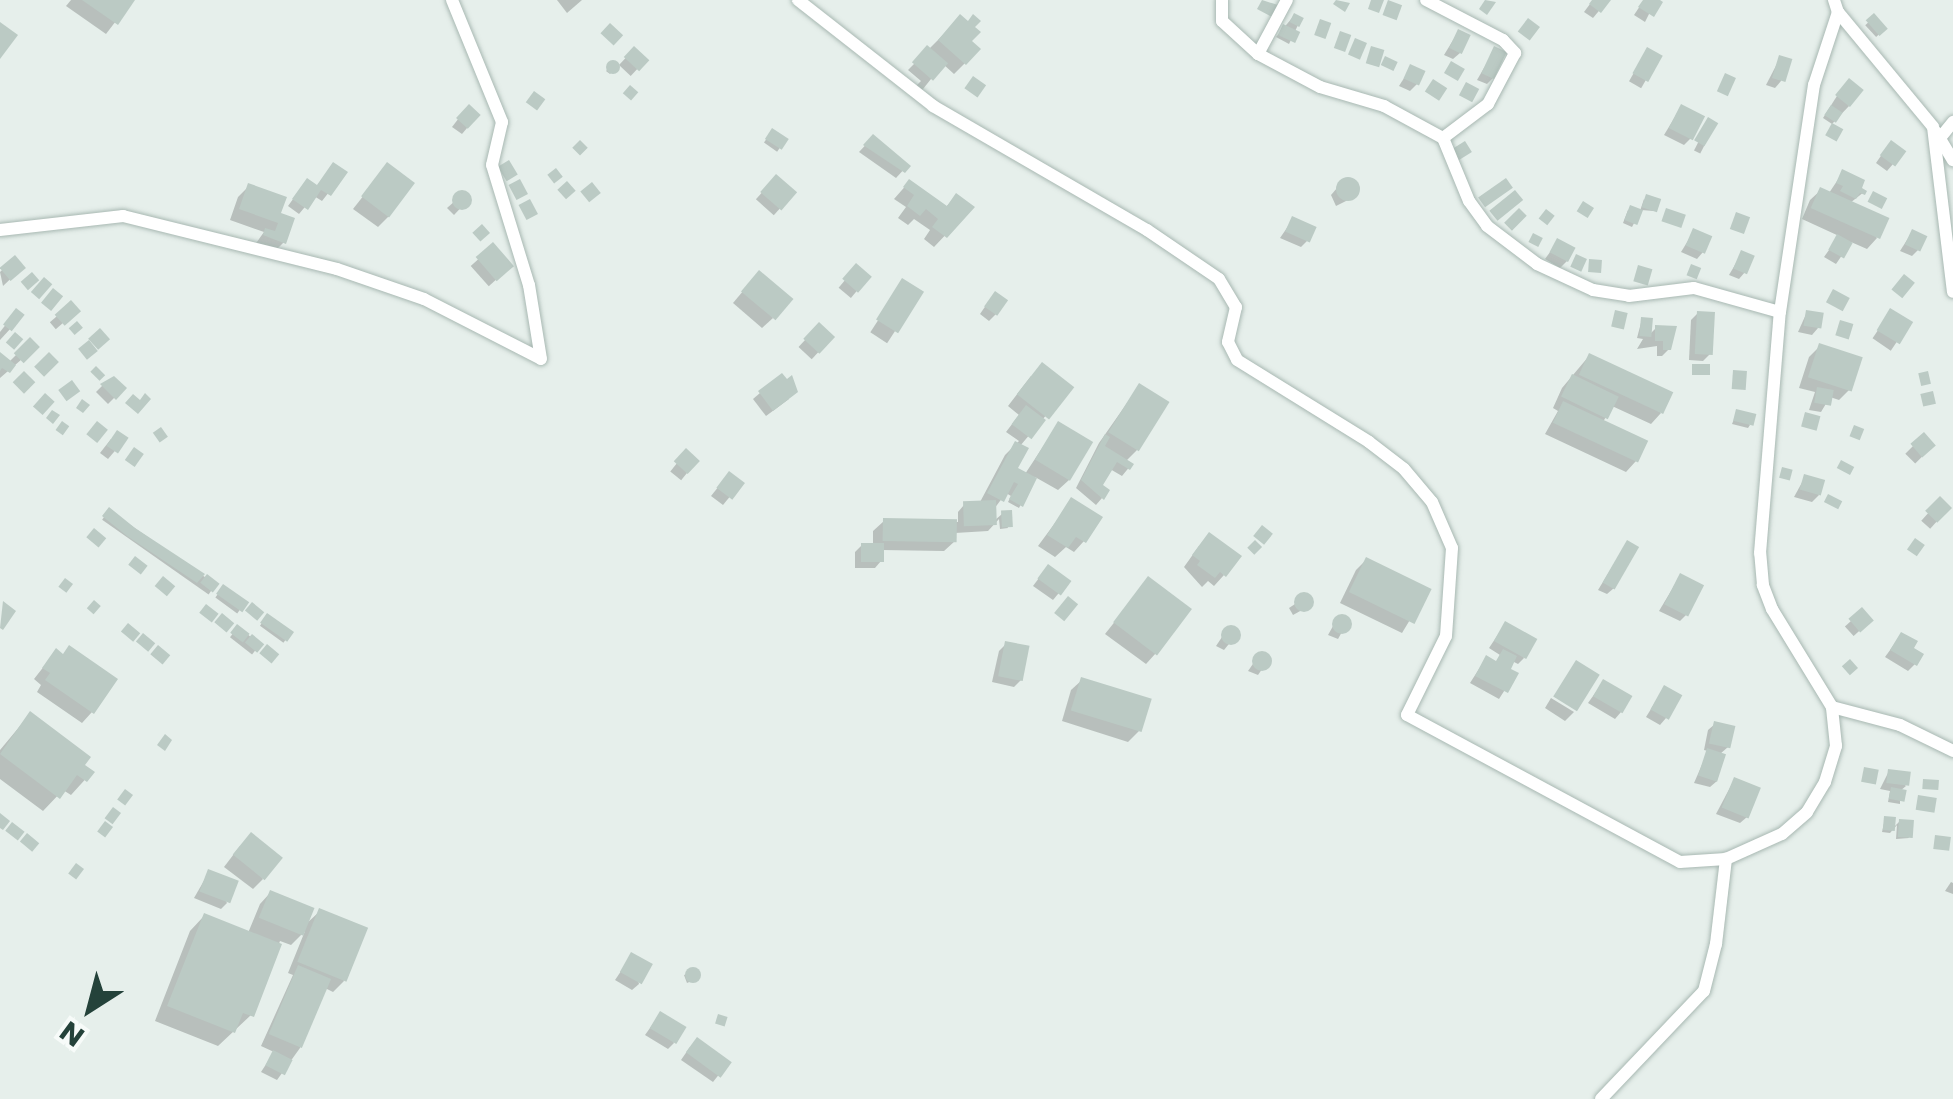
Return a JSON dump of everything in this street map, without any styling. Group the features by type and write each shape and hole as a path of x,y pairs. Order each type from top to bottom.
{"street":[{"path":"0,230 81,217 140,220 337,269 424,299 540,358 529,285 492,165 502,122 452,0"},
{"path":"798,0 934,106 1199,262 1219,279 1236,307 1228,342 1237,360 1370,442 1404,469 1432,502 1452,548 1446,636 1406,715 1535,780 1680,862 1726,858 1782,834 1807,812 1826,782 1836,746 1832,708 1772,609 1762,585 1760,553 1780,312 1814,85 1836,6"},
{"path":"1222,0 1222,21 1258,54 1320,88 1384,106 1444,138 1468,201 1486,226 1510,246 1575,285 1629,296 1694,288 1780,312"},
{"path":"1258,54 1287,0"},
{"path":"1426,0 1503,40 1514,53 1488,104 1444,138"},
{"path":"1836,6 1937,133 1953,160"},
{"path":"1937,133 1953,122"},
{"path":"1937,133 1953,292"},
{"path":"1832,708 1900,725 1953,751"},
{"path":"1601,1099 1704,991 1716,944 1726,858"}],"building":[{"path":"82,0 135,0 118,25"},
{"path":"1262,0 1278,5 1272,17 1257,9"},
{"path":"1336,0 1350,3 1345,12 1333,4"},
{"path":"1371,0 1384,0 1379,13 1368,9"},
{"path":"1388,0 1402,5 1397,20 1383,15"},
{"path":"1485,0 1496,2 1487,15 1479,9"},
{"path":"1592,0 1611,0 1601,13 1589,4"},
{"path":"1643,0 1663,2 1654,17 1638,7"},
{"path":"1294,13 1304,18 1299,27 1289,22"},
{"path":"1874,13 1888,29 1879,36 1866,20"},
{"path":"960,14 968,21 973,14 981,21 975,27 981,32 972,41 981,49 966,65 938,40"},
{"path":"1528,18 1540,27 1530,41 1518,32"},
{"path":"1320,19 1331,23 1325,39 1314,35"},
{"path":"0,22 18,35 0,59"},
{"path":"610,23 623,35 614,46 600,33"},
{"path":"1283,24 1300,32 1295,43 1278,35"},
{"path":"1458,29 1471,35 1462,54 1449,48"},
{"path":"1340,31 1351,35 1345,52 1334,48"},
{"path":"1355,38 1367,43 1360,60 1348,55"},
{"path":"927,45 948,63 933,81 912,62"},
{"path":"634,46 649,60 639,71 624,57"},
{"path":"1371,46 1384,50 1379,67 1366,63"},
{"path":"1494,46 1507,52 1494,79 1481,73"},
{"path":"1647,47 1663,56 1648,82 1632,73"},
{"path":"1779,55 1792,59 1785,82 1772,78"},
{"path":"1385,56 1398,62 1393,71 1381,65"},
{"path":"613,60 620,67 613,74 606,67"},
{"path":"1451,61 1465,69 1458,81 1444,73"},
{"path":"1410,64 1426,71 1419,86 1403,79"},
{"path":"1725,73 1736,78 1728,96 1717,91"},
{"path":"973,76 986,85 978,97 964,88"},
{"path":"1849,78 1864,90 1850,107 1835,95"},
{"path":"1433,79 1447,88 1439,101 1425,92"},
{"path":"1466,82 1479,89 1472,102 1459,95"},
{"path":"630,85 638,92 631,101 623,93"},
{"path":"534,91 545,99 537,111 526,102"},
{"path":"469,104 481,115 468,129 456,118"},
{"path":"1681,104 1705,116 1693,140 1669,128"},
{"path":"1831,105 1843,113 1836,123 1824,115"},
{"path":"1708,117 1718,123 1704,146 1694,140"},
{"path":"1832,123 1843,129 1837,142 1825,135"},
{"path":"772,128 789,139 782,150 765,139"},
{"path":"873,134 911,166 905,173 863,145"},
{"path":"580,140 588,148 580,156 572,148"},
{"path":"1891,140 1906,151 1895,167 1880,155"},
{"path":"1465,141 1472,152 1457,161 1451,150"},
{"path":"509,160 518,175 507,181 498,167"},
{"path":"333,162 348,172 331,196 321,190 308,210 292,199 307,178 317,185"},
{"path":"387,162 415,183 389,217 361,196"},
{"path":"556,168 563,177 554,183 547,175"},
{"path":"1842,169 1865,180 1865,195 1860,193 1856,199 1840,191 1843,186 1836,183"},
{"path":"776,174 797,192 781,210 760,192"},
{"path":"1348,177 1357,180 1357,198 1348,201 1339,198 1336,189 1339,180"},
{"path":"1506,178 1513,188 1485,207 1478,198"},
{"path":"520,179 528,194 517,200 509,185"},
{"path":"909,179 947,206 956,193 975,207 947,238 932,227 938,219 926,209 920,216 907,206 914,195 903,187"},
{"path":"567,181 576,191 566,199 557,190"},
{"path":"592,182 601,193 589,202 580,191"},
{"path":"248,183 287,197 281,213 295,218 286,244 263,235 265,228 275,231 278,223 239,209"},
{"path":"1820,187 1889,218 1880,239 1811,208"},
{"path":"462,190 472,200 462,210 452,200"},
{"path":"1515,190 1523,200 1498,221 1489,211"},
{"path":"1873,191 1887,198 1882,209 1868,202"},
{"path":"1646,194 1661,199 1657,212 1642,207"},
{"path":"530,199 538,214 527,220 519,205"},
{"path":"1583,201 1594,208 1588,218 1577,211"},
{"path":"1630,205 1643,210 1637,225 1624,220"},
{"path":"1519,208 1527,216 1512,231 1504,223"},
{"path":"1666,208 1686,215 1681,228 1661,221"},
{"path":"1546,209 1555,216 1547,225 1539,218"},
{"path":"1736,212 1750,217 1744,234 1730,229"},
{"path":"1292,216 1317,227 1310,243 1285,232"},
{"path":"482,224 490,233 480,242 472,233"},
{"path":"1693,228 1712,236 1705,254 1686,245"},
{"path":"1912,229 1927,236 1920,252 1905,244"},
{"path":"1533,233 1543,238 1538,247 1528,242"},
{"path":"1837,234 1853,243 1844,258 1828,250"},
{"path":"1557,238 1576,248 1568,262 1549,252"},
{"path":"493,242 514,266 497,281 476,257"},
{"path":"1741,250 1755,256 1747,274 1733,268"},
{"path":"1576,254 1587,259 1581,272 1570,267"},
{"path":"15,255 26,268 11,281 0,268"},
{"path":"1589,259 1602,260 1601,273 1588,272"},
{"path":"856,263 872,277 858,293 842,279"},
{"path":"1691,264 1701,268 1697,279 1687,275"},
{"path":"1638,265 1652,269 1648,285 1633,281"},
{"path":"759,270 793,299 775,320 741,291"},
{"path":"32,272 39,280 28,290 21,282"},
{"path":"1904,274 1915,283 1902,298 1891,290"},
{"path":"44,277 52,284 39,299 31,292"},
{"path":"902,278 924,292 898,333 876,320"},
{"path":"53,288 63,296 51,311 41,303"},
{"path":"1833,289 1850,298 1843,311 1826,302"},
{"path":"995,291 1008,300 997,316 984,307"},
{"path":"71,300 81,311 65,326 55,315"},
{"path":"16,308 25,315 12,331 3,325"},
{"path":"1890,308 1913,322 1900,344 1877,330"},
{"path":"1615,310 1628,313 1624,329 1611,327"},
{"path":"1806,310 1824,313 1821,329 1803,326"},
{"path":"1697,311 1715,312 1713,355 1695,354"},
{"path":"1641,317 1653,318 1651,337 1639,336"},
{"path":"1840,320 1853,324 1849,339 1835,335"},
{"path":"77,321 83,328 75,335 69,328"},
{"path":"819,322 835,337 819,354 803,339"},
{"path":"1655,325 1677,326 1671,350 1663,350 1663,341 1655,341"},
{"path":"100,328 110,339 98,350 88,339"},
{"path":"15,332 23,339 14,350 6,343"},
{"path":"30,337 40,347 24,363 14,353"},
{"path":"89,340 98,351 87,360 78,349"},
{"path":"1819,343 1863,357 1852,391 1808,377"},
{"path":"0,352 16,365 10,373 2,368 0,371"},
{"path":"49,352 59,362 44,377 34,367"},
{"path":"1589,353 1673,392 1663,414 1579,375"},
{"path":"1042,362 1074,387 1049,420 1017,394"},
{"path":"1692,364 1710,364 1710,375 1692,375"},
{"path":"96,366 105,375 100,381 90,372"},
{"path":"1733,370 1747,371 1746,390 1732,389"},
{"path":"24,371 35,382 24,394 13,382"},
{"path":"1928,371 1931,384 1921,386 1918,373"},
{"path":"782,373 787,379 792,375 798,392 773,411 758,391"},
{"path":"1572,374 1619,397 1608,419 1561,396"},
{"path":"114,376 127,388 116,400 100,384"},
{"path":"72,380 80,391 66,401 58,390"},
{"path":"1139,383 1170,402 1139,451 1108,432"},
{"path":"1817,387 1834,390 1831,406 1814,403"},
{"path":"1933,391 1936,404 1923,407 1920,394"},
{"path":"45,393 55,402 43,415 33,406"},
{"path":"145,393 151,399 138,414 125,403 133,394 140,400"},
{"path":"82,399 90,405 83,413 76,408"},
{"path":"1563,401 1648,441 1638,462 1553,423"},
{"path":"1026,405 1046,420 1032,439 1012,424"},
{"path":"1736,409 1756,414 1753,426 1733,421"},
{"path":"52,410 60,415 53,424 46,418"},
{"path":"1805,412 1820,416 1817,431 1801,426"},
{"path":"62,421 69,426 63,435 56,430"},
{"path":"97,421 108,430 97,443 86,434"},
{"path":"1058,421 1093,442 1070,481 1035,460"},
{"path":"1854,425 1864,429 1860,440 1850,436"},
{"path":"161,427 168,437 160,443 153,433"},
{"path":"117,430 129,438 118,454 106,446"},
{"path":"1924,432 1936,446 1922,457 1910,444"},
{"path":"1105,434 1110,437 1105,446 1134,464 1130,470 1117,462 1103,485 1110,490 1104,500 1081,480"},
{"path":"1015,441 1029,448 1018,468 1037,478 1023,507 1009,499 1018,484 1014,482 1004,502 987,493"},
{"path":"134,447 144,454 135,467 125,460"},
{"path":"686,448 700,461 688,474 674,461"},
{"path":"1841,460 1854,467 1850,475 1837,468"},
{"path":"1782,467 1793,470 1790,480 1779,478"},
{"path":"729,471 745,483 732,500 716,488"},
{"path":"1804,474 1825,480 1821,495 1800,489"},
{"path":"1828,494 1842,501 1838,509 1824,502"},
{"path":"1940,496 1952,508 1937,523 1925,511"},
{"path":"1071,497 1103,517 1086,543 1076,537 1068,548 1047,535"},
{"path":"996,500 997,525 964,526 963,501"},
{"path":"109,507 205,574 197,583 127,536 102,516"},
{"path":"1012,510 1013,527 1002,528 1001,511"},
{"path":"883,518 957,519 957,542 883,541"},
{"path":"1262,525 1273,534 1264,545 1253,536"},
{"path":"94,528 106,538 99,547 86,537"},
{"path":"1209,532 1242,556 1226,577 1220,572 1215,578 1197,565 1200,561 1192,555"},
{"path":"1915,538 1925,545 1917,556 1907,549"},
{"path":"1255,540 1262,547 1254,555 1247,548"},
{"path":"1627,540 1639,547 1615,589 1602,582"},
{"path":"861,543 884,543 884,562 861,562"},
{"path":"135,556 148,566 141,575 128,565"},
{"path":"1366,557 1432,589 1415,624 1349,592"},
{"path":"1048,564 1071,581 1061,596 1037,579"},
{"path":"1680,573 1704,585 1688,616 1664,604"},
{"path":"207,574 220,584 213,593 200,583"},
{"path":"163,576 175,586 167,596 155,586"},
{"path":"1148,576 1192,609 1157,655 1113,622"},
{"path":"65,578 73,584 66,593 58,587"},
{"path":"223,584 249,602 242,612 216,594"},
{"path":"1304,592 1314,602 1304,612 1294,602"},
{"path":"1068,596 1078,604 1064,621 1054,613"},
{"path":"94,600 101,606 94,614 87,608"},
{"path":"3,601 16,611 3,630 0,628"},
{"path":"252,602 264,612 257,621 245,610"},
{"path":"206,604 219,614 212,623 199,613"},
{"path":"1862,607 1874,621 1860,632 1848,619"},
{"path":"222,613 234,623 227,632 214,622"},
{"path":"267,613 294,632 287,642 260,623"},
{"path":"1342,614 1352,624 1342,634 1332,624"},
{"path":"1505,621 1537,639 1526,659 1494,641"},
{"path":"128,623 140,633 133,642 121,631"},
{"path":"237,624 250,634 243,643 230,633"},
{"path":"1231,625 1241,635 1231,645 1221,635"},
{"path":"1901,632 1918,641 1914,648 1924,654 1917,666 1890,650"},
{"path":"143,633 155,643 148,652 136,641"},
{"path":"252,634 264,644 257,653 245,642"},
{"path":"1005,641 1030,646 1023,681 998,676"},
{"path":"267,644 279,654 272,663 259,653"},
{"path":"69,645 118,679 94,714 45,680 50,673 42,668 56,648 63,654"},
{"path":"158,645 170,655 163,664 150,654"},
{"path":"1503,649 1517,656 1511,669 1519,673 1508,693 1475,676 1486,655 1496,661"},
{"path":"1262,651 1272,661 1262,671 1252,661"},
{"path":"1850,659 1858,668 1850,675 1842,666"},
{"path":"1576,660 1600,675 1577,711 1553,696"},
{"path":"1081,677 1152,699 1142,732 1071,710"},
{"path":"1603,679 1632,696 1622,713 1593,696"},
{"path":"1664,685 1682,695 1669,720 1650,709"},
{"path":"30,711 91,757 85,765 95,772 87,782 77,775 60,799 0,754"},
{"path":"1714,721 1735,726 1730,748 1709,743"},
{"path":"165,734 172,740 165,751 157,745"},
{"path":"1707,748 1726,754 1717,782 1698,776"},
{"path":"1864,767 1879,770 1876,785 1861,782"},
{"path":"1888,769 1911,772 1909,786 1886,783"},
{"path":"1734,777 1761,788 1749,818 1722,808"},
{"path":"1923,779 1939,780 1938,790 1922,789"},
{"path":"1891,787 1907,790 1904,802 1889,799"},
{"path":"125,789 133,795 125,805 117,799"},
{"path":"1918,795 1937,798 1934,813 1916,810"},
{"path":"113,807 121,813 113,824 105,818"},
{"path":"0,813 10,821 3,830 0,828"},
{"path":"1884,816 1896,817 1895,831 1883,830"},
{"path":"1899,819 1914,820 1913,838 1898,837"},
{"path":"105,821 113,827 105,837 97,831"},
{"path":"12,822 25,832 18,841 5,831"},
{"path":"251,832 283,858 265,880 233,855"},
{"path":"27,833 39,843 32,852 20,841"},
{"path":"1935,835 1951,837 1949,851 1933,849"},
{"path":"76,863 84,869 76,879 68,873"},
{"path":"208,869 239,881 230,903 199,891"},
{"path":"270,890 315,908 303,936 259,918"},
{"path":"319,908 368,928 346,982 297,962"},
{"path":"204,913 282,944 254,1017 243,1013 235,1033 167,1006"},
{"path":"631,952 653,964 642,984 620,972"},
{"path":"298,965 331,979 302,1048 269,1034"},
{"path":"693,967 701,975 693,983 685,975"},
{"path":"660,1011 687,1027 676,1044 650,1028"},
{"path":"718,1014 728,1017 725,1026 715,1024"},
{"path":"697,1037 732,1062 721,1078 686,1052"},
{"path":"273,1050 293,1060 285,1075 265,1065"}]}
